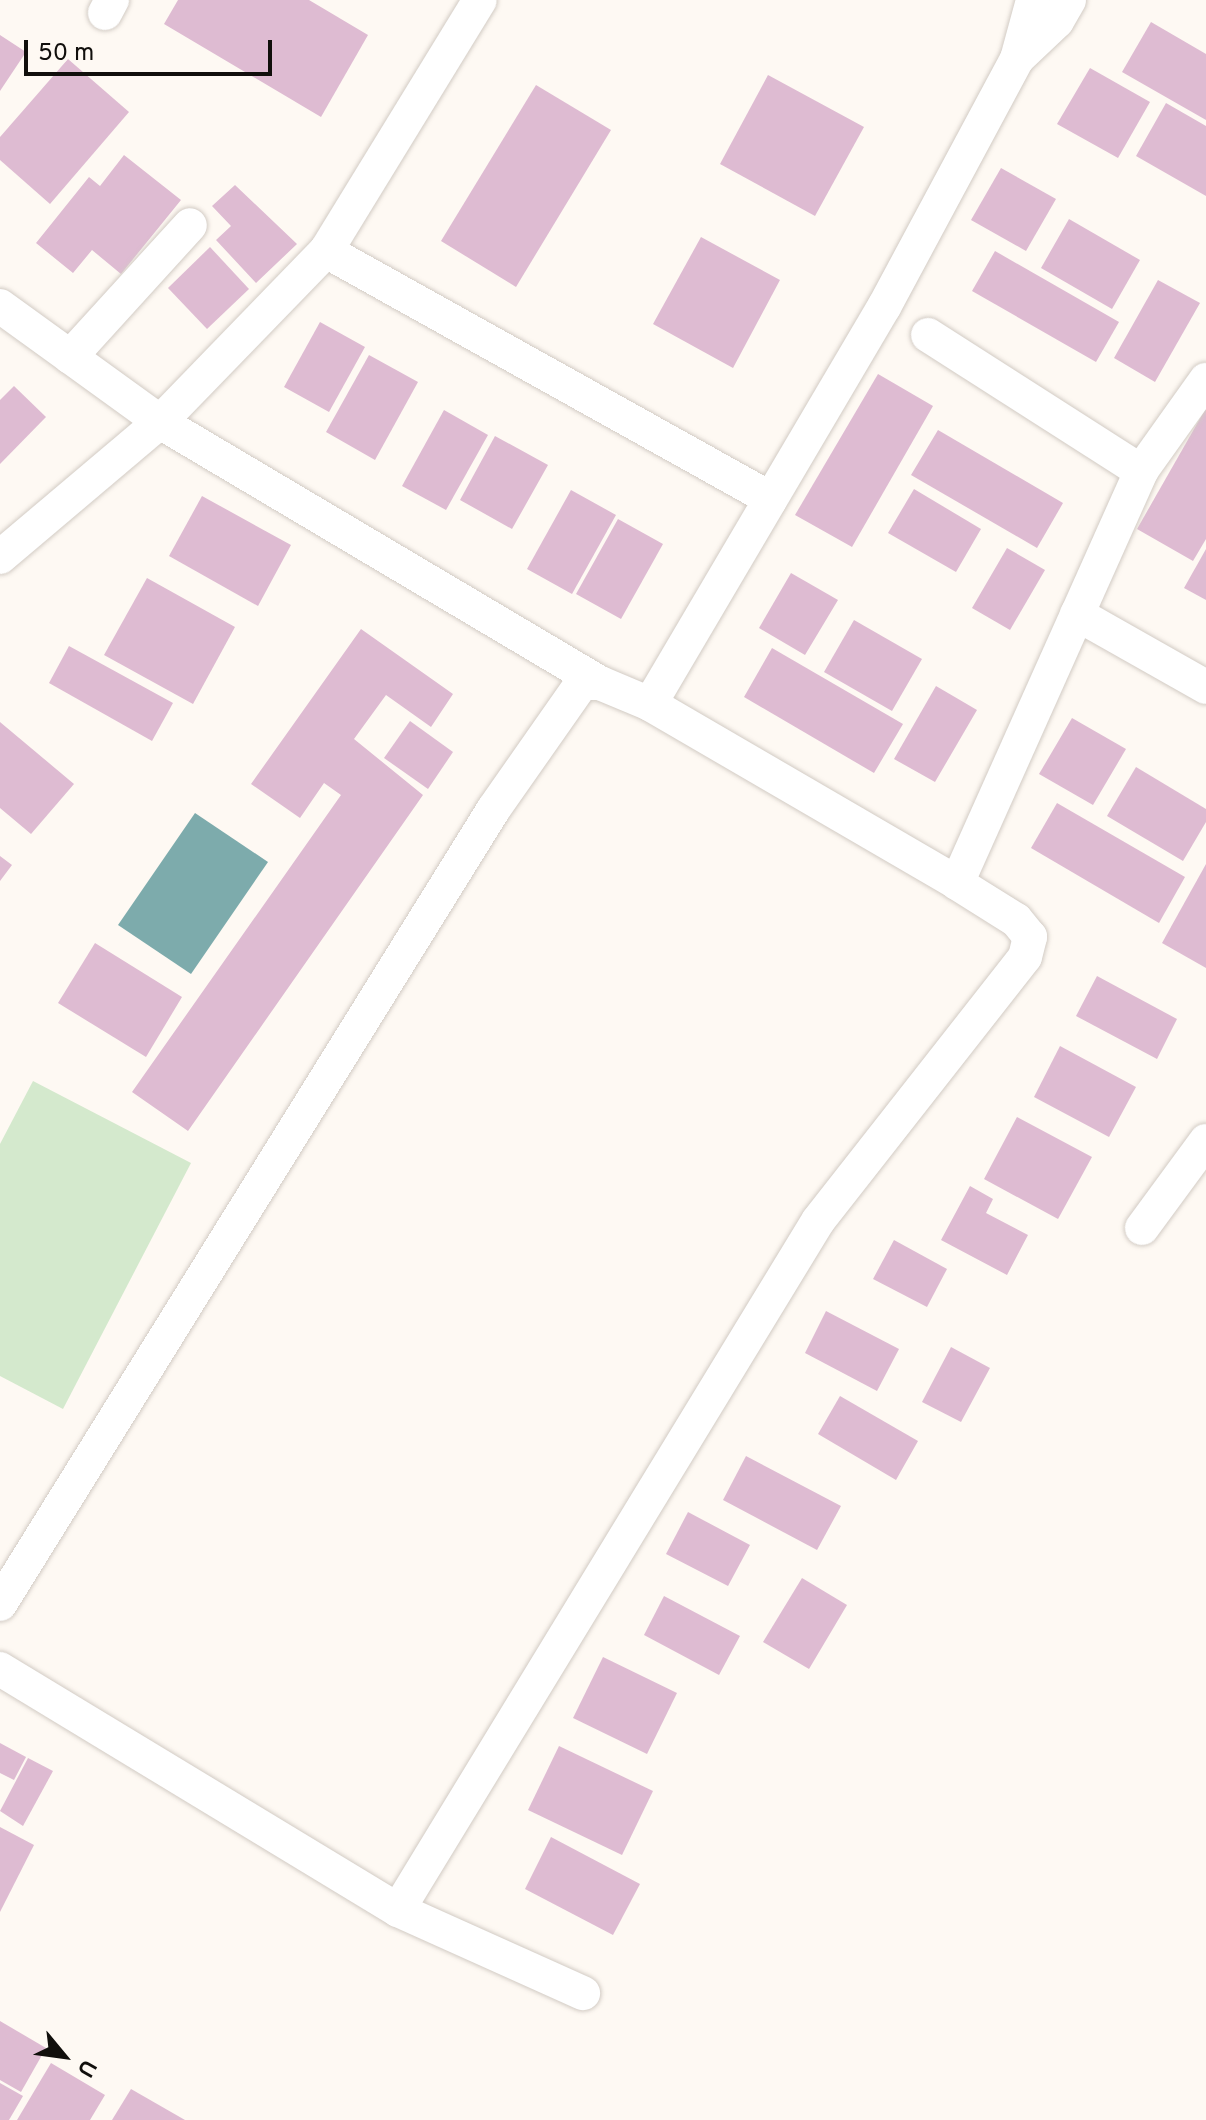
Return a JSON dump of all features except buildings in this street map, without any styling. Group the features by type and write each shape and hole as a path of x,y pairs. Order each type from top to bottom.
{"street":[{"path":"0,557 160,422 326,251 480,0"},
{"path":"650,704 884,307 1017,59 1033,0"},
{"path":"1017,59 1057,21 1069,0"},
{"path":"70,357 190,225"},
{"path":"326,251 771,499"},
{"path":"0,306 160,422 600,683 650,704 957,883 1016,920 1030,937 1025,957 818,1221 398,1910"},
{"path":"928,335 1141,471"},
{"path":"957,883 1141,471 1206,380"},
{"path":"1077,614 1206,687"},
{"path":"0,1604 493,810 569,697 582,683 600,683"},
{"path":"1142,1228 1206,1141"},
{"path":"0,1669 398,1910 583,1993"}],"green space":[{"path":"33,1081 191,1163 63,1409 0,1376 0,1144"}],"water":[{"path":"195,813 268,862 191,974 118,925"}]}
